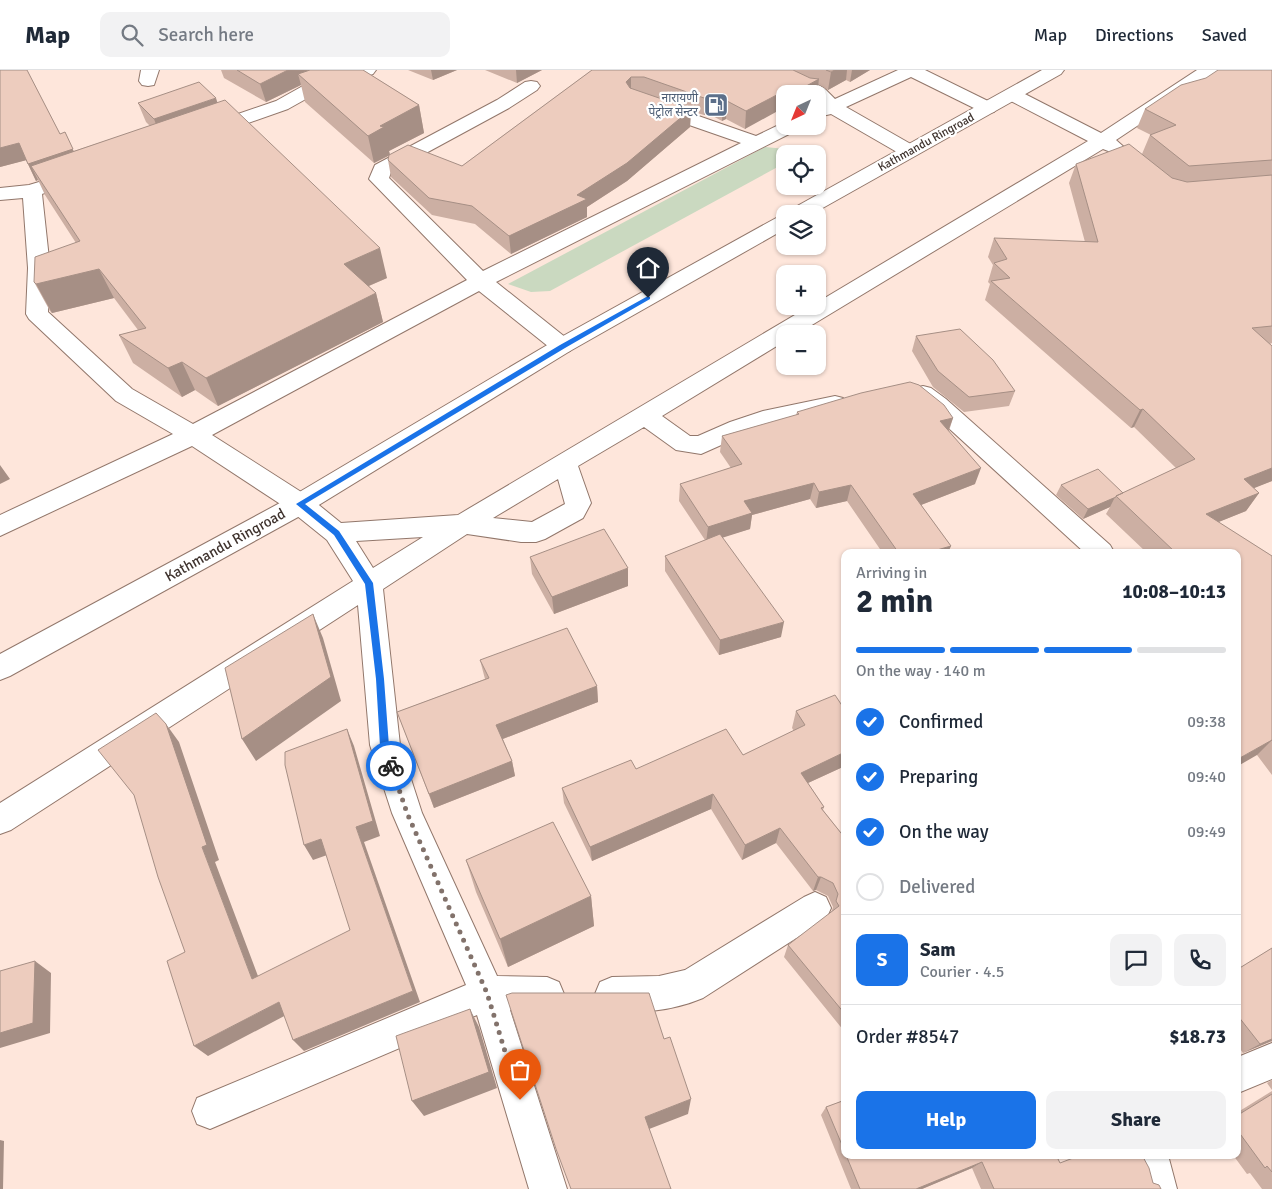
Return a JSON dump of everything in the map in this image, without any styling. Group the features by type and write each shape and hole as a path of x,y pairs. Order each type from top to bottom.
{"main road":[{"path":"198,134 282,105 307,91 367,70"},
{"path":"826,110 911,70 988,108"},
{"name":"Kathmandu Ringroad","path":"814,205 1055,70"},
{"path":"0,820 463,524 1102,141 1209,70"},
{"path":"782,74 804,85"},
{"path":"531,86 503,104 382,169 379,179 481,281 562,346"},
{"path":"1013,95 1132,158"},
{"path":"637,100 755,142"},
{"path":"826,110 909,151"},
{"path":"0,526 193,435 481,281 776,132"},
{"path":"0,194 32,191 66,179"},
{"path":"32,191 39,268 38,314 124,395 193,435 300,504 336,533 369,583 380,679 385,746 407,813 487,993 548,1189"},
{"name":"Kathmandu Ringroad","path":"0,668 300,504 562,346 776,226"},
{"path":"906,389 923,394 938,405 1098,549"},
{"path":"644,415 685,444 701,445 738,428 771,417 858,399"},
{"path":"336,533 463,524 521,532 536,532 574,511 578,503 565,463"},
{"path":"210,1111 487,993 658,993 691,986 815,908"},
{"path":"1241,1074 1272,1061"},
{"path":"1151,1159 1158,1189"}],"green space":[{"path":"765,147 776,148 776,168 550,291 531,292 508,284"}],"building":[{"path":"0,70 27,70 60,134 65,132 73,149 28,164 19,143 0,148"},
{"path":"237,70 288,70 260,84"},
{"path":"310,70 363,70 419,105 380,126 384,127 368,136 298,74"},
{"path":"592,70 793,70 810,78 819,79 808,85 776,85 776,95 746,111 727,101 723,103 708,95 704,98 644,77 631,77 626,82 630,88 691,109 627,163 577,195 587,199 509,236 472,206 429,198 388,160 389,155 408,145 462,166"},
{"path":"1218,70 1272,70 1272,160 1189,166 1150,135 1176,125 1145,109 1181,85 1206,78"},
{"path":"199,82 216,98 154,119 138,103"},
{"path":"225,100 380,248 344,264 376,293 206,378 182,362 168,368 119,335 146,328 99,269 36,284 34,282 35,257 80,241 31,166"},
{"path":"1129,144 1172,178 1187,182 1272,175 1272,326 1252,328 1272,346 1272,468 1244,479 1259,493 1206,514 1272,556 1272,740 1241,757 1241,549 1172,549 1116,496 1195,459 1143,409 1140,410 991,281 1010,278 994,263 1007,259 994,238 1098,242 1076,164"},
{"path":"960,329 993,360 1015,391 969,397 938,371 916,336"},
{"path":"910,382 919,385 944,405 953,418 940,421 981,468 913,494 951,546 940,549 896,549 851,485 819,492 814,483 744,501 752,513 708,527 680,484 742,464 722,436 799,414 797,412 861,393"},
{"path":"1098,469 1123,493 1088,509 1061,485"},
{"path":"604,529 628,568 552,597 530,557"},
{"path":"720,534 784,622 720,640 665,556"},
{"path":"313,614 331,677 242,739 225,668"},
{"path":"567,628 597,686 496,725 512,761 429,794 397,712 489,678 480,660"},
{"path":"835,695 841,704 841,754 801,773 824,807 821,808 841,833 841,1009 788,945 839,906 836,901 838,894 833,883 818,877 780,828 745,845 713,794 590,847 562,788 631,760 636,769 726,729 743,755 805,725 796,711"},
{"path":"156,713 166,724 207,845 202,847 252,979 350,930 321,839 304,845 285,765 285,752 347,729 373,821 356,827 413,991 293,1040 279,1002 194,1046 167,961 185,952 158,877 134,795 98,750"},
{"path":"553,822 591,896 500,939 466,860"},
{"path":"1272,948 1272,1039 1260,1044 1241,1020 1241,967"},
{"path":"35,961 33,1023 0,1033 0,971"},
{"path":"512,993 649,993 664,1039 670,1037 691,1099 645,1117 671,1189 571,1189 556,1149 506,995"},
{"path":"470,1009 489,1072 412,1101 396,1036"},
{"path":"1272,1094 1272,1172 1267,1166 1265,1168 1241,1135 1241,1113"},
{"path":"841,1101 841,1143 826,1107"},
{"path":"848,1159 1058,1159 1060,1163 1070,1159 1144,1159 1153,1183 1159,1185 1161,1189 994,1189 982,1162 916,1189 860,1189"}],"way so far":[{"path":"391,766 407,813 487,993 520,1100"}],"place":[{"name":"नारायणी पेट्रोल सेन्टर","path":"716,105"}],"route":[{"path":"391,766 385,746 380,679 369,583 336,533 300,504 562,346 648,298"}]}
